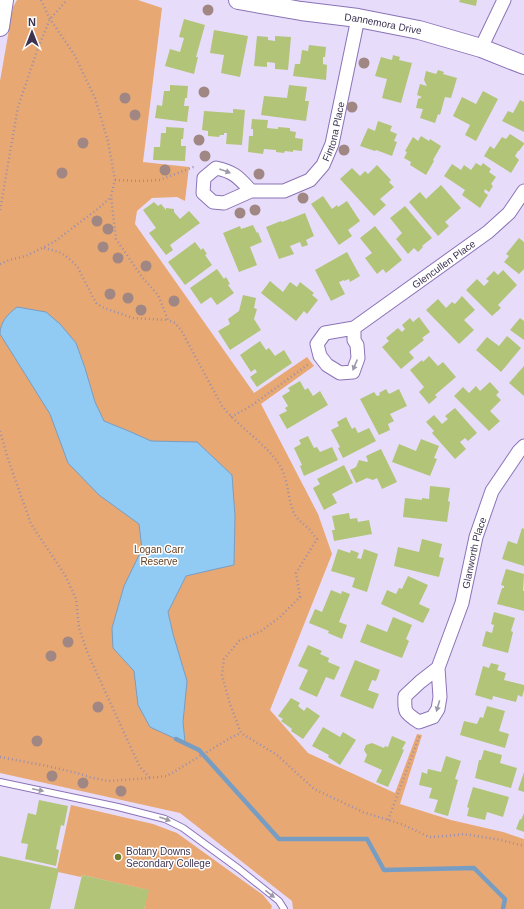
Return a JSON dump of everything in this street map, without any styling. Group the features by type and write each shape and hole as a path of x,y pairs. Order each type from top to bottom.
{"street":[{"path":"0,26 4,0"},
{"name":"Dannemora Drive","path":"238,0 301,11 358,18 419,30 481,48 524,65"},
{"path":"481,48 504,0"},
{"name":"Fintona Place","path":"251,191 284,191 310,180 323,165 332,144 358,18"},
{"name":"Glencullen Place","path":"320,356 317,344 325,333 354,328 488,232 509,213 524,192"},
{"path":"320,356 328,365 340,373 353,372 358,358 357,345 354,340 354,328"},
{"name":"Glanworth Place","path":"419,722 433,717 438,709 440,697 438,668 462,604 476,537 492,491 524,446"},
{"path":"419,722 408,715 404,707 405,696 438,668"}],"lane":[{"path":"0,782 118,807 165,819 183,828 233,865 279,901 284,909"}],"path":[{"path":"41,0 50,19 74,54 95,98 108,141 115,180 111,196 116,239 142,277 158,296 168,320"},
{"path":"0,210 18,107 38,48 50,19 67,0"},
{"path":"115,180 160,180 200,165"},
{"path":"0,264 26,256 54,242 99,208 111,196"},
{"path":"44,248 59,252 77,266 96,303 104,308 133,318 168,320 175,323 181,330 222,406 231,417 268,450 278,462 285,478 293,512 298,520 310,529 317,539 296,573 300,597 280,618 239,641 224,659 222,676 230,704 241,733 277,755 314,789 363,812 404,825 429,837 464,834 501,840 524,846"},
{"path":"231,417 251,406 320,356"},
{"path":"0,431 8,459 31,524 68,581 76,599 79,628 88,654 140,767 150,778"},
{"path":"388,820 419,737 419,722"},
{"path":"0,758 47,766 108,781 150,778 167,776 241,733"}],"green space":[{"name":"Logan Carr Reserve","path":"17,0 138,0 162,8 143,162 189,167 185,201 177,197 152,198 137,211 135,224 254,393 307,357 314,366 261,404 318,514 332,554 270,710 308,753 395,793 417,734 422,735 400,804 451,820 503,832 524,839 524,909 293,909 292,901 180,813 0,773 0,81 13,7"},
{"path":"71,805 153,824 177,833 263,895 272,906 271,909 144,909 148,890 82,875 81,877 58,872 57,869"}],"water":[{"path":"17,307 46,312 60,324 76,343 95,402 104,421 151,441 197,442 232,475 235,516 234,565 186,576 168,612 187,681 183,722 185,742 150,727 138,705 134,671 113,648 112,628 124,586 142,549 139,524 99,495 68,463 50,414 0,334 1,326 5,319"}],"building":[{"path":"460,0 477,0 476,6 459,2"},
{"path":"184,19 205,25 196,57 198,57 194,74 165,66 170,49 180,52 184,38 179,37"},
{"path":"214,30 248,36 240,77 221,73 224,55 210,53"},
{"path":"257,36 268,37 268,40 275,41 275,36 291,37 288,70 275,69 275,63 267,62 267,67 254,66"},
{"path":"309,45 326,47 325,57 323,57 323,64 327,65 326,80 293,76 295,64 300,64 302,50 308,51"},
{"path":"393,55 400,57 399,60 412,63 401,103 382,98 387,79 375,76 381,57 392,60"},
{"path":"438,70 444,72 443,74 457,78 451,98 445,97 440,115 438,114 435,123 420,118 423,109 416,108 418,99 422,97 417,95 420,84 427,86 424,80 426,71 436,74"},
{"path":"170,85 188,86 187,98 185,98 184,106 189,106 187,122 155,118 157,105 162,106 164,91 170,91"},
{"path":"289,85 307,87 305,101 309,101 306,121 261,115 264,96 287,98"},
{"path":"483,91 498,99 476,141 465,135 470,125 453,116 462,97 476,104"},
{"path":"520,100 524,102 524,132 502,121 508,111 513,113"},
{"path":"233,109 245,110 242,145 226,144 227,133 220,135 219,137 208,136 208,131 202,130 204,111 233,113"},
{"path":"252,119 268,120 267,128 290,128 290,131 296,132 295,138 303,139 302,151 293,150 293,152 285,151 284,153 276,152 276,150 264,149 263,154 248,152 249,136 253,136 253,129 251,129"},
{"path":"378,121 392,126 390,131 397,134 394,141 397,142 392,156 360,146 368,128 375,131"},
{"path":"166,127 184,128 181,146 186,146 185,161 153,160 154,147 160,147 161,133 166,133"},
{"path":"510,134 524,143 515,156 519,160 511,173 484,156 490,146 494,149 502,137 506,139"},
{"path":"421,136 429,141 430,139 441,146 426,175 410,165 411,162 404,158 407,152 405,151 413,137 418,141"},
{"path":"476,163 481,166 483,163 491,169 489,172 496,177 491,184 493,186 489,192 485,189 484,192 488,195 480,208 462,195 465,190 444,176 452,164 461,170 464,165 471,170"},
{"path":"377,165 391,180 389,182 394,187 380,199 386,205 374,216 340,179 352,168 360,176 365,171 368,174"},
{"path":"441,185 461,208 445,222 449,226 438,236 409,202 420,192 426,199"},
{"path":"323,196 332,209 347,201 360,221 348,230 352,236 339,245 311,204"},
{"path":"154,202 158,206 161,204 166,210 166,208 174,209 174,212 180,219 189,211 200,223 170,245 173,250 166,255 149,233 156,228 143,210"},
{"path":"405,206 432,238 422,246 423,247 418,252 414,248 408,254 396,239 402,233 390,218"},
{"path":"305,213 314,236 306,240 308,245 302,247 300,242 290,246 294,254 279,259 266,227"},
{"path":"253,225 262,242 250,247 257,265 239,272 223,233 240,226 241,229"},
{"path":"375,226 402,260 386,273 383,269 377,274 365,258 372,253 360,238"},
{"path":"519,238 524,242 524,269 519,274 504,262 509,256 506,254"},
{"path":"195,242 201,250 203,248 207,254 205,255 212,265 185,285 168,262"},
{"path":"347,252 360,276 350,282 349,279 339,282 345,294 331,301 315,270"},
{"path":"217,269 224,279 226,277 230,284 228,285 234,293 217,305 211,297 201,304 190,288"},
{"path":"503,270 517,285 498,305 501,308 492,316 466,290 477,279 484,286 489,281 486,279 494,271 498,275"},
{"path":"270,281 283,292 290,282 297,287 300,282 314,293 312,295 318,300 307,314 304,311 296,321 261,293"},
{"path":"243,295 256,298 254,308 257,309 254,319 261,330 230,350 218,331 230,324 228,319 239,311"},
{"path":"462,296 475,310 464,320 474,330 459,344 426,310 438,299 446,308 452,302 455,304"},
{"path":"419,317 430,332 422,338 424,340 409,352 414,358 401,369 382,347 389,341 386,338 398,328 402,332 405,329 402,325 410,318 413,322"},
{"path":"520,318 524,321 524,340 510,330"},
{"path":"507,336 521,348 501,372 476,350 487,337 499,346"},
{"path":"260,341 266,350 269,348 275,356 284,350 292,363 257,387 250,377 257,372 255,369 251,372 240,355"},
{"path":"429,356 438,366 443,362 456,377 435,395 437,397 429,404 419,392 424,387 410,370 422,360 423,362"},
{"path":"524,366 524,396 509,383"},
{"path":"300,381 305,390 308,388 313,396 320,391 328,405 287,429 279,415 287,411 285,408 288,406 282,396 290,391 288,388"},
{"path":"490,382 499,392 496,395 501,400 490,411 500,421 489,431 454,396 463,387 469,393 476,386 480,391"},
{"path":"386,389 389,394 399,389 407,406 390,414 394,421 388,424 390,430 379,435 360,399 374,392 377,396 380,395 379,393"},
{"path":"455,408 477,433 468,441 465,438 460,442 466,449 455,459 432,433 434,431 426,422 434,415 442,424 448,419 445,416"},
{"path":"346,417 352,429 355,427 358,433 369,428 376,441 343,458 338,448 340,447 331,430 339,426 337,422"},
{"path":"308,436 314,448 317,447 320,452 332,447 338,460 304,476 300,466 302,465 294,448 301,444 299,440"},
{"path":"421,439 439,446 434,458 437,459 430,476 392,462 399,444 416,451"},
{"path":"381,449 397,482 382,489 377,478 373,480 367,478 356,483 350,470 356,467 359,460 367,462 366,456"},
{"path":"344,465 353,483 332,494 337,503 324,510 313,488 320,484 317,479"},
{"path":"430,486 450,488 448,501 450,502 447,522 403,517 405,498 422,500 422,498 429,499"},
{"path":"349,513 350,519 357,518 358,522 369,520 372,534 334,541 332,530 335,530 332,516"},
{"path":"522,528 524,529 524,566 502,559 508,541 517,544"},
{"path":"422,539 442,544 439,557 444,558 439,577 394,566 398,547 419,552"},
{"path":"338,549 350,553 351,550 359,553 357,558 361,559 364,549 378,554 367,592 352,587 355,578 331,571"},
{"path":"506,569 524,574 524,611 497,604 502,588 504,588 504,586 501,585"},
{"path":"408,576 428,585 419,604 430,609 423,623 381,604 387,590 396,594 399,588 402,589"},
{"path":"331,590 341,594 342,591 350,594 339,622 347,625 342,639 328,633 329,631 309,623 315,609 322,612"},
{"path":"494,612 515,618 511,631 513,632 508,653 482,646 486,631 492,633 494,625 491,624"},
{"path":"393,617 412,625 406,639 409,641 402,658 360,642 367,624 387,632"},
{"path":"308,645 322,651 320,654 329,658 328,662 340,667 334,680 326,677 317,697 299,689 308,670 298,666"},
{"path":"355,660 380,670 376,681 372,680 368,690 379,694 373,709 340,696"},
{"path":"491,663 499,665 497,670 506,673 504,680 524,685 522,697 518,695 516,702 493,696 492,700 475,695 483,666 489,668"},
{"path":"291,698 300,703 298,706 304,711 307,707 320,716 303,739 291,731 292,729 281,721 283,719 278,716"},
{"path":"487,706 505,711 499,731 509,734 505,748 460,735 464,721 477,724 480,717 483,718"},
{"path":"323,727 340,737 343,732 356,740 340,765 328,757 329,755 312,746"},
{"path":"392,736 406,742 388,787 376,782 382,770 364,762 367,755 364,750 366,745 372,743 384,748 385,746 388,747"},
{"path":"484,750 502,755 500,763 517,768 511,788 475,778 479,760 481,760"},
{"path":"446,756 461,761 455,779 458,780 448,816 434,812 438,800 429,798 432,788 419,785 422,772 427,774 428,769 441,772"},
{"path":"524,772 524,792 518,790"},
{"path":"473,787 509,797 503,817 487,812 485,820 467,816 469,808 467,807"},
{"path":"39,800 68,806 64,826 61,825 56,849 59,850 56,866 25,859 28,844 21,843 28,813 36,815"},
{"path":"524,813 524,832 516,829"},
{"path":"0,856 59,869 50,909 0,909"},
{"path":"82,875 149,890 144,909 74,909"}],"waterway":[{"path":"176,739 199,750 279,839 367,839 384,870 474,868 505,899 503,909"}],"place":[{"name":"Botany Downs Secondary College","path":"118,857"}]}
